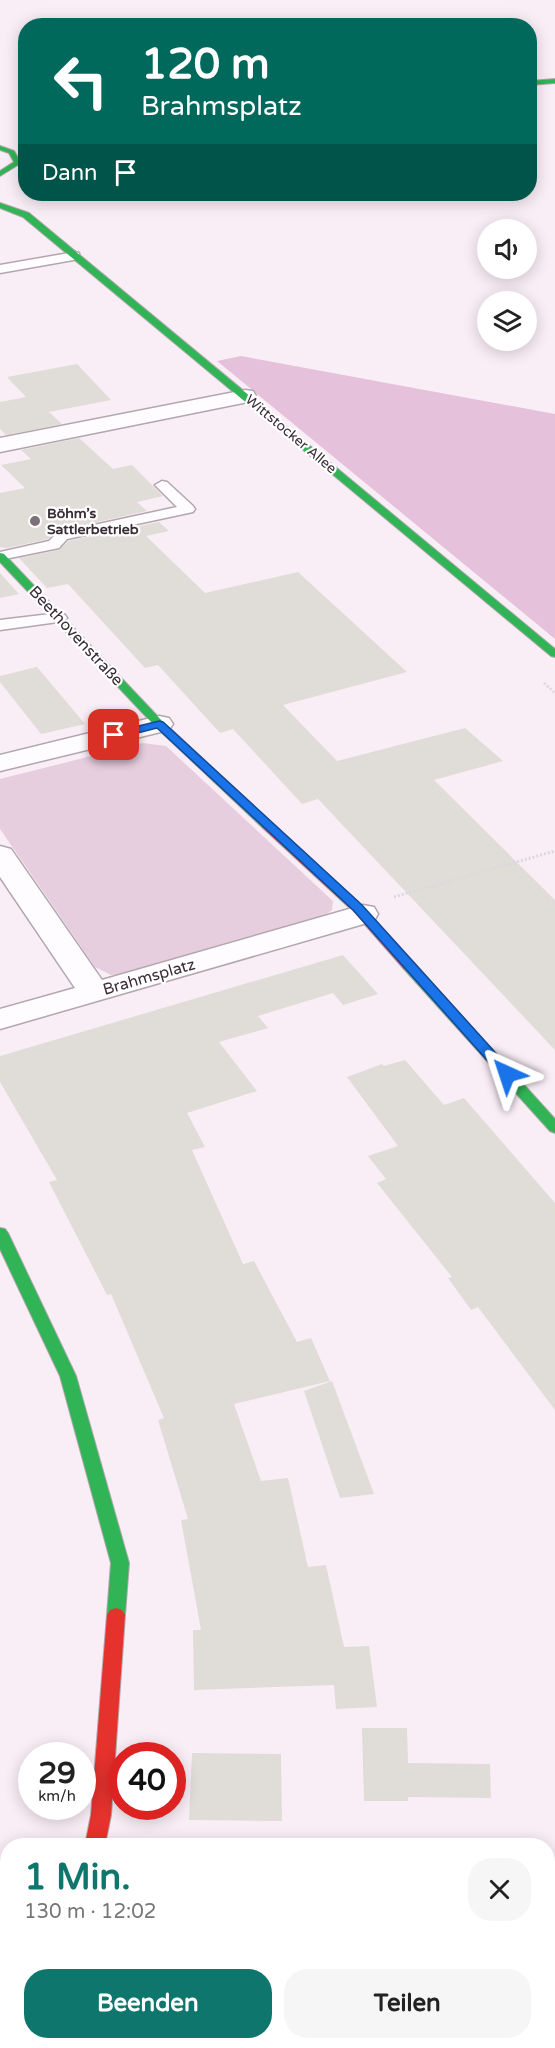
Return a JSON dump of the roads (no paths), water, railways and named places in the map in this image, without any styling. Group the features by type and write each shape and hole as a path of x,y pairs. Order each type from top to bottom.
{"main road":[{"path":"537,82 555,81"},
{"path":"0,149 18,148"},
{"path":"0,149 12,152 18,157"},
{"path":"18,165 3,182 18,199"},
{"path":"20,201 26,215"},
{"path":"0,205 26,215"},
{"name":"Wittstocker Allee","path":"26,215 555,654"},
{"name":"Beethovenstraße","path":"0,556 159,724 360,911 555,1128"},
{"path":"0,1233 68,1376 120,1563 101,1815 96,1838"}],"street":[{"path":"0,445 245,396"},
{"path":"0,763 159,724"},
{"name":"Brahmsplatz","path":"0,855 94,993 360,911"},
{"path":"0,1018 94,993"}],"lane":[{"path":"0,269 75,256"},
{"path":"0,556 54,545 62,536 188,509 162,485"},
{"path":"0,625 59,618"}],"place":[{"name":"Böhm’s Sattlerbetrieb","path":"35,521"}]}
